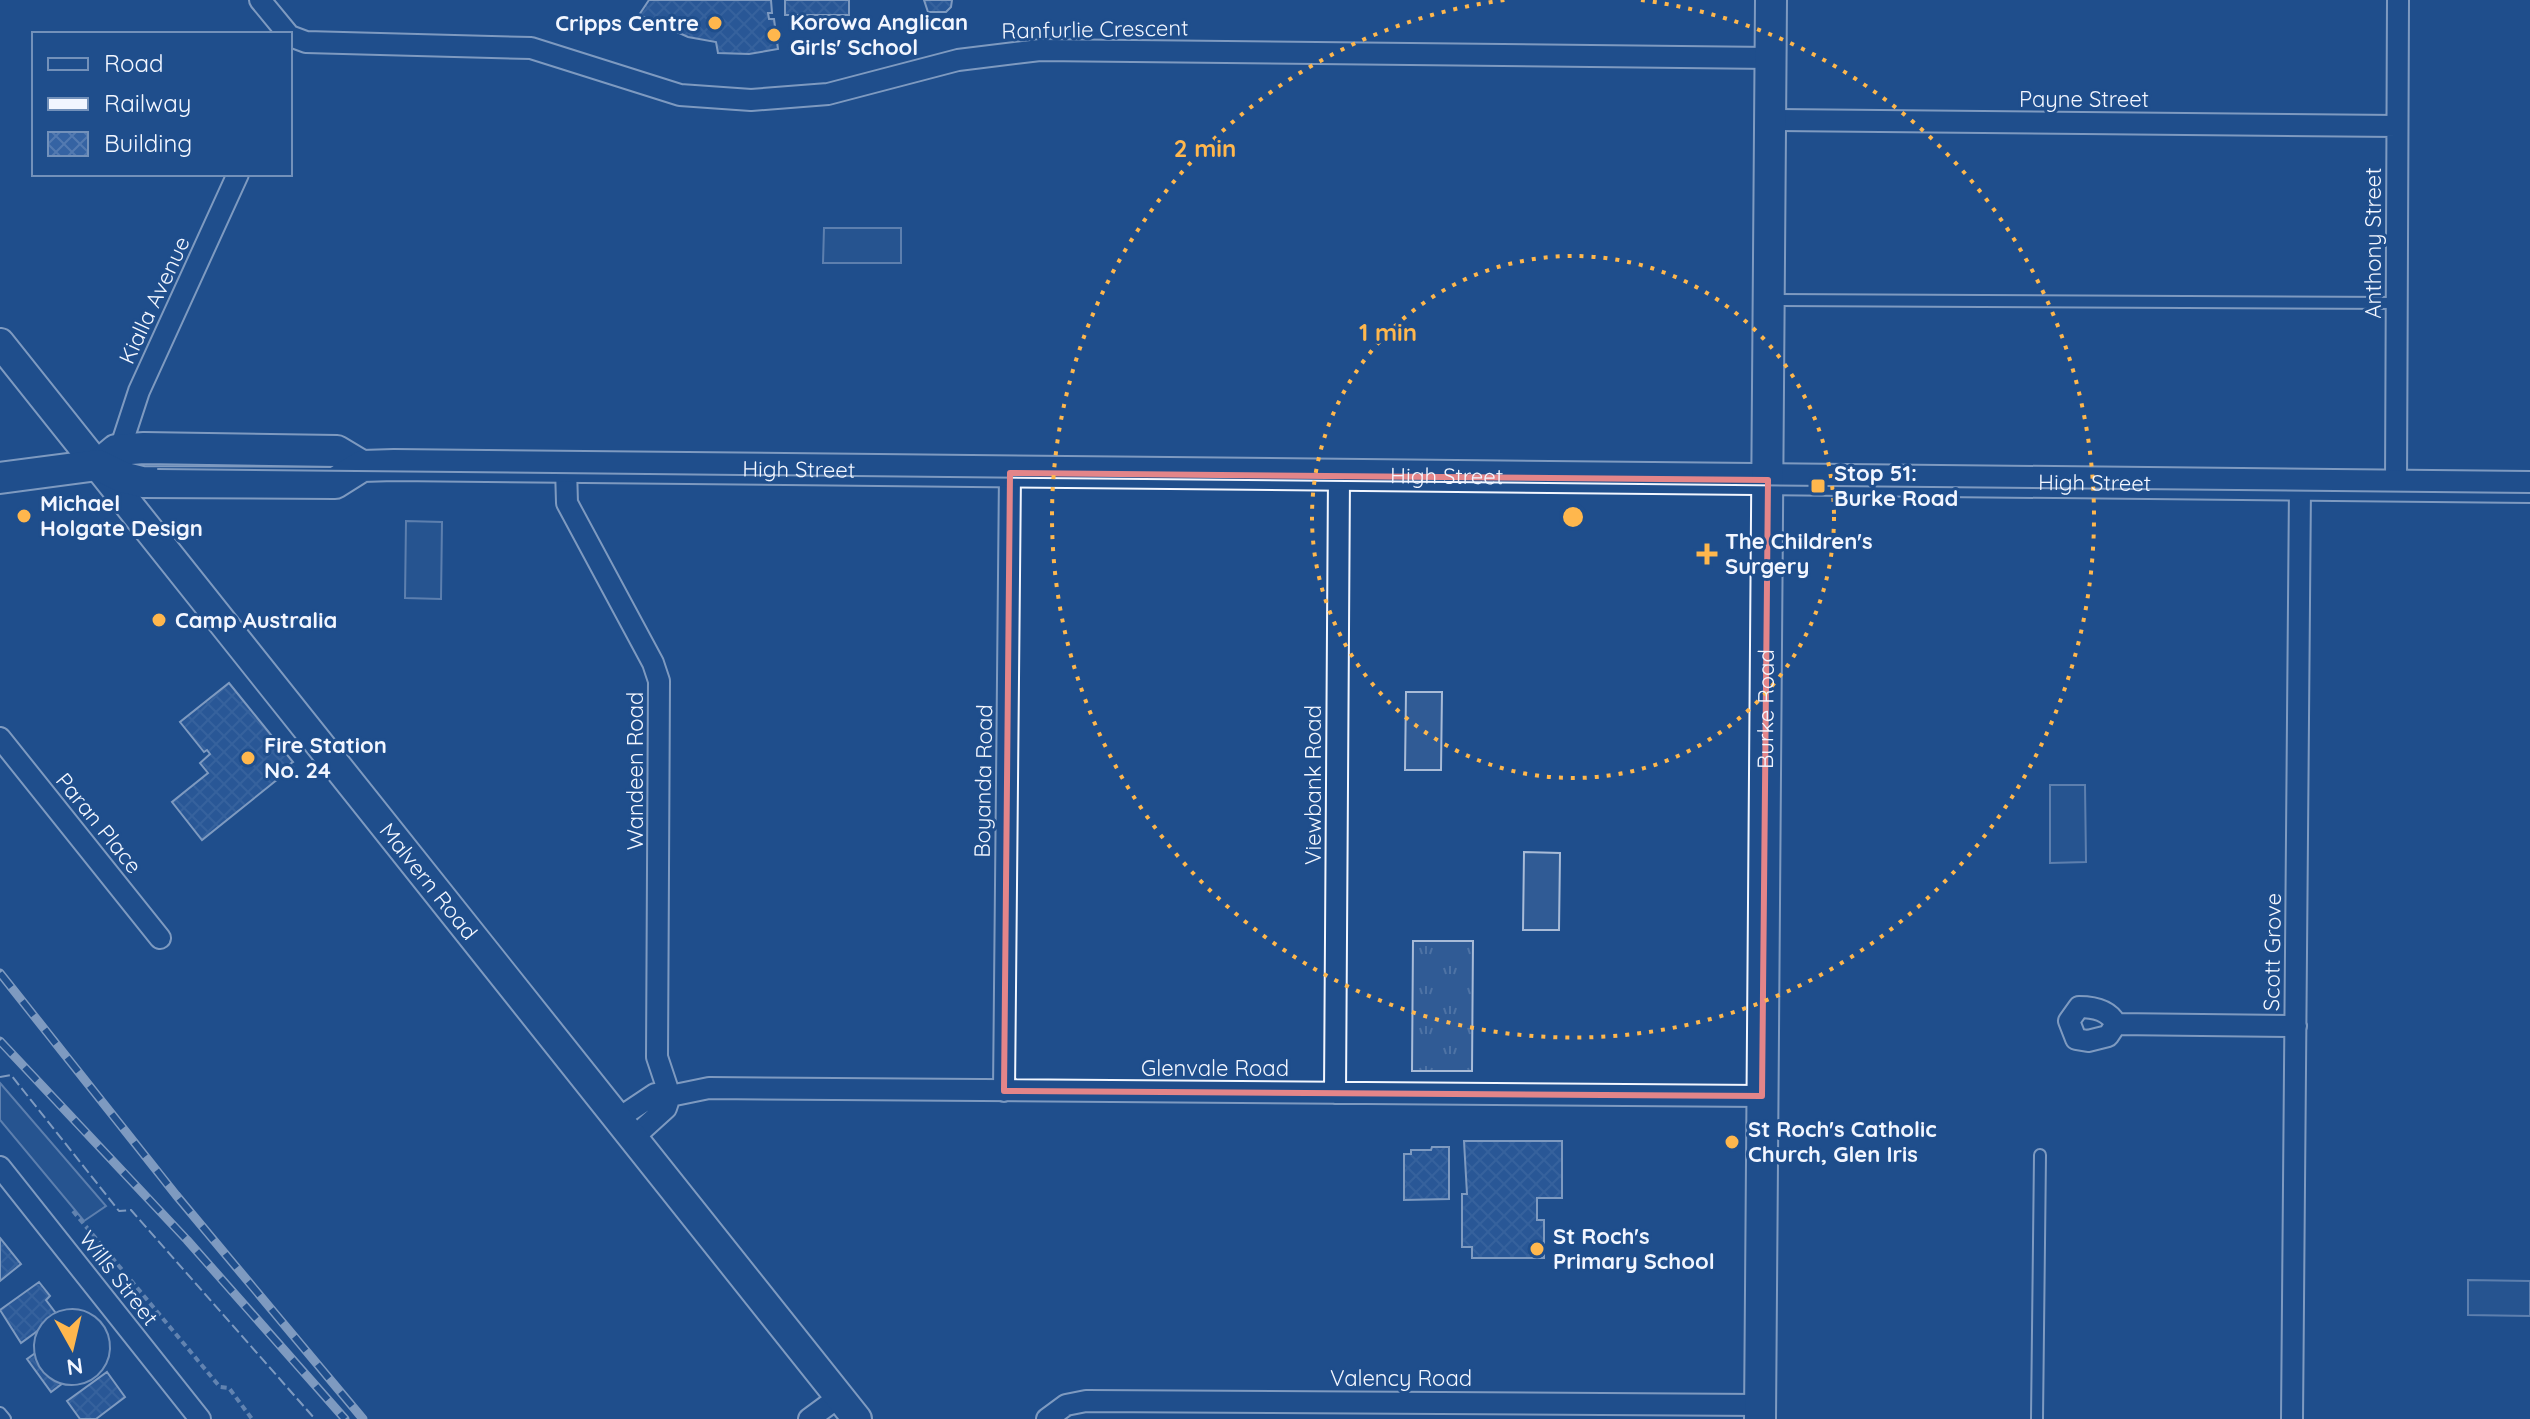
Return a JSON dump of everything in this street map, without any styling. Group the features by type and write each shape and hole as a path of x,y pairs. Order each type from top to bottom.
{"main road":[{"name":"Burke Road","path":"1760,1412 1771,0"},
{"name":"Malvern Road","path":"0,343 109,457 627,1128 857,1419"},
{"name":"High Street","path":"109,457 122,477 142,482 280,484 335,483 362,466 2530,487"},
{"path":"0,478 109,457"}],"street":[{"name":"Ranfurlie Crescent","path":"260,0 284,32"},
{"name":"Anthony Street","path":"2396,486 2398,0"},
{"name":"Ranfurlie Crescent","path":"292,43 531,48 680,95 751,100 828,94 958,60 1040,50 1771,58"},
{"name":"Payne Street","path":"1770,120 2397,126"},
{"name":"Kialla Avenue","path":"109,457 237,176"},
{"name":"Wandeen Road","path":"566,468 567,503 659,681 657,1057 670,1096"},
{"name":"Boyanda Road","path":"1004,1091 1010,473"},
{"name":"Viewbank Road","path":"1335,1093 1339,476"},
{"name":"Scott Grove","path":"2292,1419 2300,486"},
{"name":"Paran Place","path":"0,738 160,938"},
{"path":"2116,1024 2296,1026"},
{"name":"Glenvale Road","path":"670,1096 709,1088 1762,1096"},
{"path":"627,1128 666,1108 670,1096"},
{"name":"Wills Street","path":"0,1167 200,1419"},
{"path":"809,1419 839,1397"},
{"name":"Valency Road","path":"1047,1419 1066,1405 1086,1401 1394,1411 1760,1412"}],"lane":[{"path":"1768,300 2397,303"},
{"path":"2037,1419 2040,1155"},
{"path":"0,1413 5,1419"}],"path":[{"path":"73,1211 220,1387 229,1388 252,1419"}],"highlighted area":[{"path":"1010,473 1768,480 1762,1096 1004,1091"}],"shaded area":[{"path":"824,228 901,228 901,263 823,263"},
{"path":"406,521 442,522 441,599 405,598"},
{"path":"1406,692 1442,692 1441,770 1405,770"},
{"path":"2050,785 2085,785 2086,862 2050,863"},
{"path":"1524,852 1560,853 1559,930 1523,930"},
{"path":"0,1083 106,1206 84,1221 0,1120"},
{"path":"2468,1280 2530,1281 2530,1316 2468,1315"}],"green space":[{"path":"1413,941 1473,941 1472,1071 1412,1071"}],"building":[{"name":"Cripps Centre","path":"649,0 771,0 772,13 768,13 769,19 774,19 778,49 749,54 718,53 716,42 688,37 639,15"},
{"path":"785,0 849,0 849,15 785,15"},
{"path":"924,0 952,0 946,12 928,12"},
{"name":"Fire Station No. 24","path":"229,683 293,762 290,764 293,767 202,840 172,802 208,773 200,763 210,754 207,750 204,752 180,722"},
{"path":"1464,1141 1562,1141 1562,1198 1537,1198 1537,1220 1544,1220 1544,1258 1472,1258 1472,1247 1462,1247 1462,1194 1467,1194"},
{"path":"1432,1147 1449,1147 1449,1199 1404,1200 1404,1154 1411,1154 1411,1150 1431,1150"},
{"path":"0,1238 21,1264 0,1281"},
{"path":"39,1282 50,1296 46,1300 51,1307 32,1307 32,1335 21,1343 0,1310"},
{"path":"112,1379 125,1397 96,1419 80,1419 67,1401 86,1387 112,1387"}],"tram line":[{"path":"158,469 2530,493"}],"railway":[{"path":"0,973 176,1195 363,1419"},
{"path":"0,1041 187,1240 345,1419"}],"fence":[{"path":"0,1077 11,1075 119,1211 131,1210 315,1419"}],"place":[{"name":"Cripps Centre","path":"715,23"},
{"name":"Korowa Anglican Girls' School","path":"774,35"},
{"name":"Stop 51: Burke Road","path":"1818,486"},
{"name":"Michael Holgate Design","path":"24,516"},
{"name":"The Children's Surgery","path":"1707,554"},
{"name":"Camp Australia","path":"159,620"},
{"name":"Fire Station No. 24","path":"248,758"},
{"name":"St Roch's Catholic Church, Glen Iris","path":"1732,1142"},
{"name":"St Roch's Primary School","path":"1537,1249"}]}
